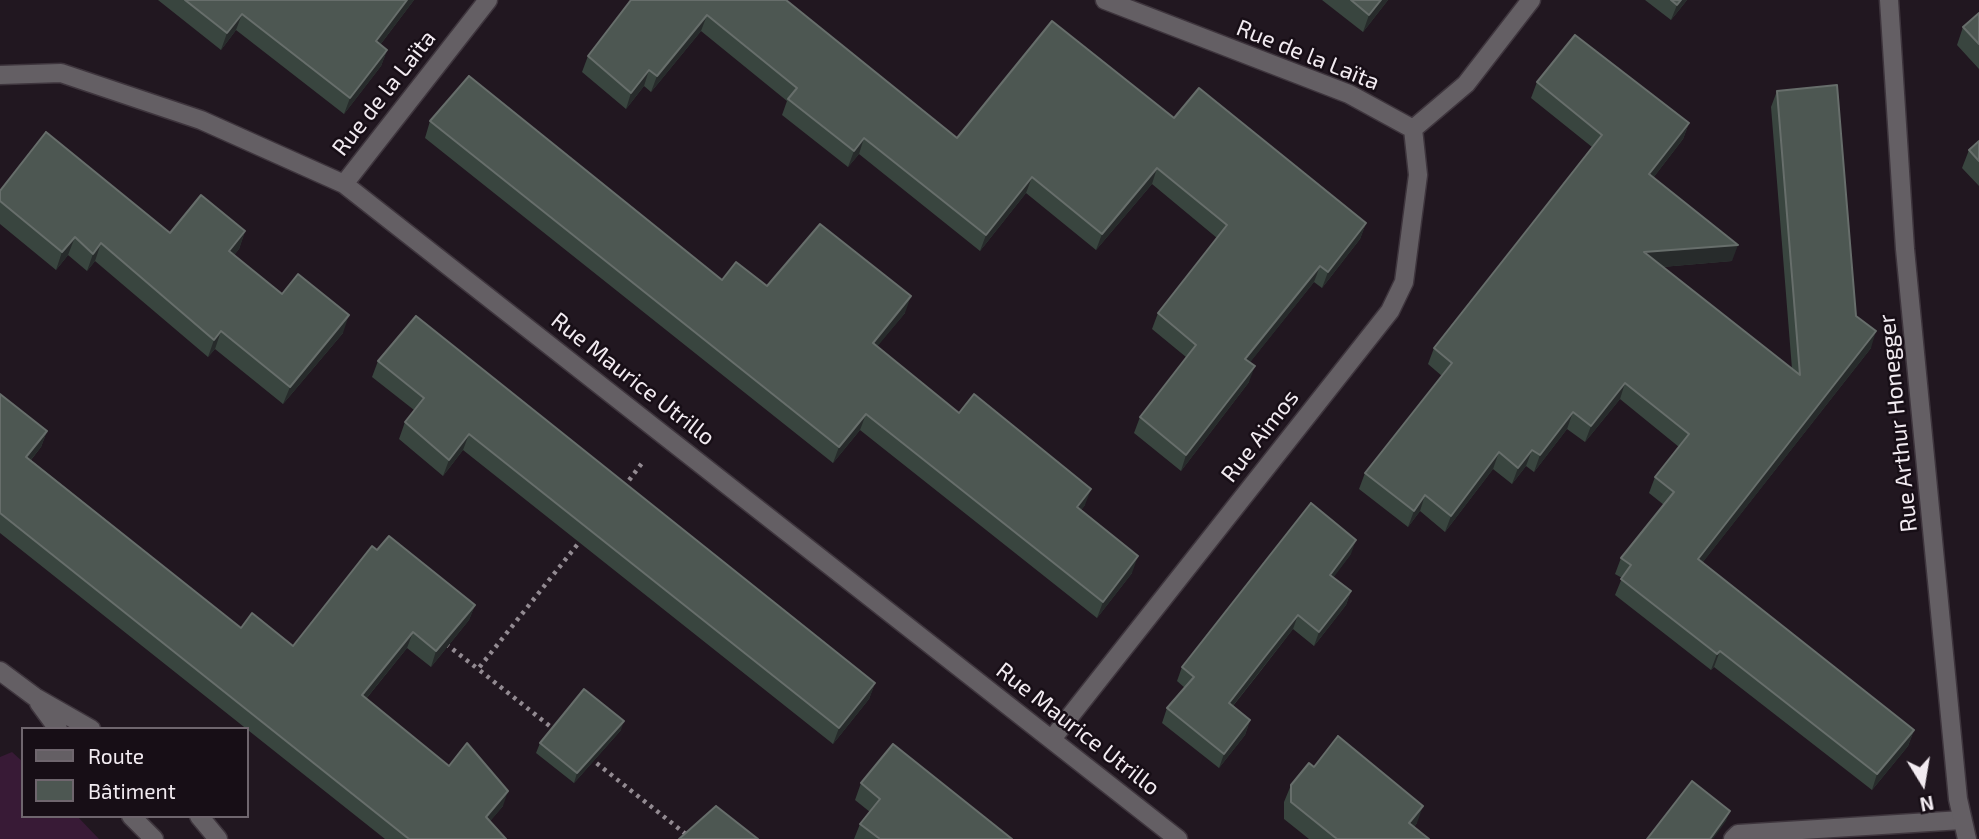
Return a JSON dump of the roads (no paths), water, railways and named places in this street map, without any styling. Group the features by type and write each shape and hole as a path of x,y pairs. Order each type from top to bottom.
{"street":[{"name":"Rue de la Laïta","path":"344,184 488,0"},
{"name":"Rue de la Laïta","path":"1105,0 1349,94 1413,129"},
{"path":"1413,129 1466,84 1531,0"},
{"name":"Rue Arthur Honegger","path":"1888,0 1905,249 1966,839"},
{"name":"Rue Maurice Utrillo","path":"0,75 61,73 201,120 344,184 1178,839"},
{"name":"Rue Aimos","path":"1052,738 1390,311 1404,282 1413,215 1418,175 1413,129"},
{"path":"0,671 35,697 88,727"},
{"path":"35,697 57,727"},
{"path":"133,818 154,839"},
{"path":"201,818 218,839"},
{"path":"1733,839 1738,834 1962,820"}]}
